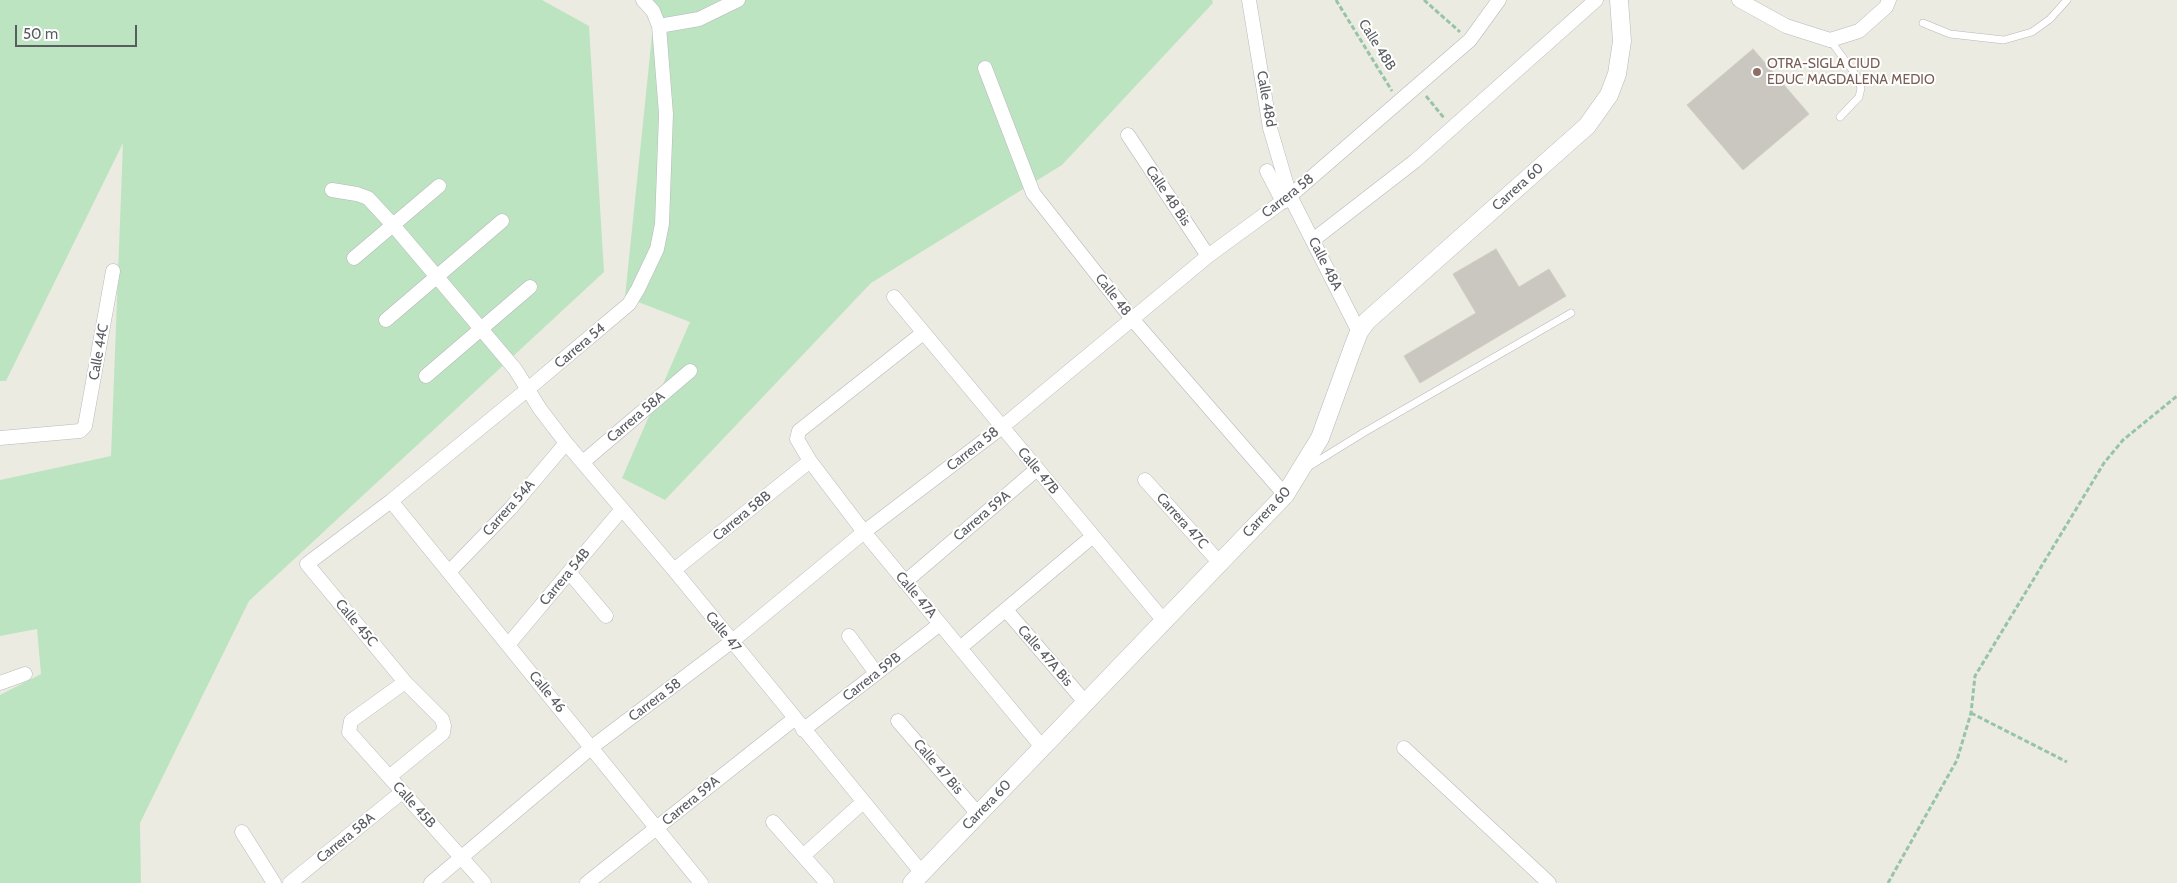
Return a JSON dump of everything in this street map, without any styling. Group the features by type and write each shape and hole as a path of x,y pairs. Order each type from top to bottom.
{"street":[{"path":"643,0 653,11 659,26 699,19 738,0"},
{"name":"Calle 48d","path":"1249,0 1270,128 1287,199"},
{"name":"Carrera 58","path":"431,883 592,747 731,642 864,532 1002,427 1208,256 1287,199 1470,40 1499,0"},
{"path":"1312,240 1415,161 1596,0"},
{"name":"Carrera 60","path":"917,878 1285,495 1301,472 1320,438 1359,332 1367,321 1587,126 1609,95 1617,74 1622,41 1619,0"},
{"path":"1739,0 1786,26 1830,40 1859,31 1886,7 1889,0"},
{"name":"Carrera 54","path":"307,564 391,501 629,304 657,249 662,224 666,114 659,26"},
{"name":"Calle 48","path":"985,68 1033,193 1133,320 1285,495"},
{"name":"Calle 48 Bis","path":"1128,135 1208,256"},
{"path":"1268,171 1287,199"},
{"path":"354,258 439,186"},
{"name":"Calle 47","path":"332,190 357,194 368,198 393,225 516,370 566,443 674,570 863,802 917,878"},
{"name":"Calle 48A","path":"1287,199 1312,240 1359,332"},
{"path":"386,320 438,278 502,221"},
{"name":"Calle 44C","path":"0,438 80,431 85,426 113,271"},
{"path":"426,376 530,287"},
{"name":"Calle 47B","path":"894,297 1164,621"},
{"name":"Calle 47A","path":"924,333 799,431 797,439 810,461 864,532 1042,747"},
{"name":"Carrera 58A","path":"583,462 690,371"},
{"name":"Carrera 54A","path":"449,572 510,509 566,443"},
{"name":"Carrera 58B","path":"674,570 810,461"},
{"name":"Carrera 59A","path":"905,582 1037,469"},
{"name":"Carrera 47C","path":"1145,480 1219,562"},
{"name":"Calle 46","path":"391,501 701,883"},
{"name":"Carrera 54B","path":"508,645 622,509"},
{"path":"960,648 1093,536"},
{"name":"Calle 45C","path":"307,564 405,682 442,719 443,733 389,777"},
{"path":"569,572 606,616"},
{"name":"Calle 47A Bis","path":"1006,610 1085,702"},
{"name":"Carrera 59B","path":"798,724 876,673 940,624"},
{"path":"849,636 876,673"},
{"path":"0,683 25,674"},
{"name":"Calle 45B","path":"405,682 351,721 349,732 484,883"},
{"name":"Calle 47 Bis","path":"898,721 978,814"},
{"name":"Carrera 59A","path":"593,881 657,829 798,724"},
{"path":"1404,748 1549,883"},
{"name":"Carrera 58A","path":"290,883 402,792"},
{"path":"803,856 863,802"},
{"path":"773,822 827,883"},
{"path":"242,832 274,883"}],"lane":[{"path":"1923,23 1950,34 2004,40 2032,32 2050,19 2067,0"},
{"path":"1830,40 1858,78 1861,88 1859,97 1840,117"},
{"path":"1301,472 1371,428 1571,313"}],"path":[{"name":"Calle 48B","path":"1336,0 1399,102"},
{"path":"1424,0 1470,40"},
{"path":"1418,86 1452,128"},
{"path":"1888,883 1957,760 1971,713 1975,676 2104,463 2123,440 2177,396"},
{"path":"1971,713 2067,762"}],"green space":[{"path":"0,0 542,0 589,26 604,272 249,601 140,823 141,883 0,883 0,695 41,674 37,629 0,636 0,480 111,456 123,143 6,381 0,381"},
{"path":"645,0 1212,0 1213,3 1062,165 871,283 665,500 622,478 690,322 625,297 655,6"}],"building":[{"path":"1753,49 1809,114 1743,170 1687,105"},
{"path":"1496,249 1519,287 1549,269 1566,296 1420,383 1404,356 1476,313 1453,274"}],"place":[{"name":"OTRA-SIGLA CIUD EDUC MAGDALENA MEDIO","path":"1757,72"}]}
